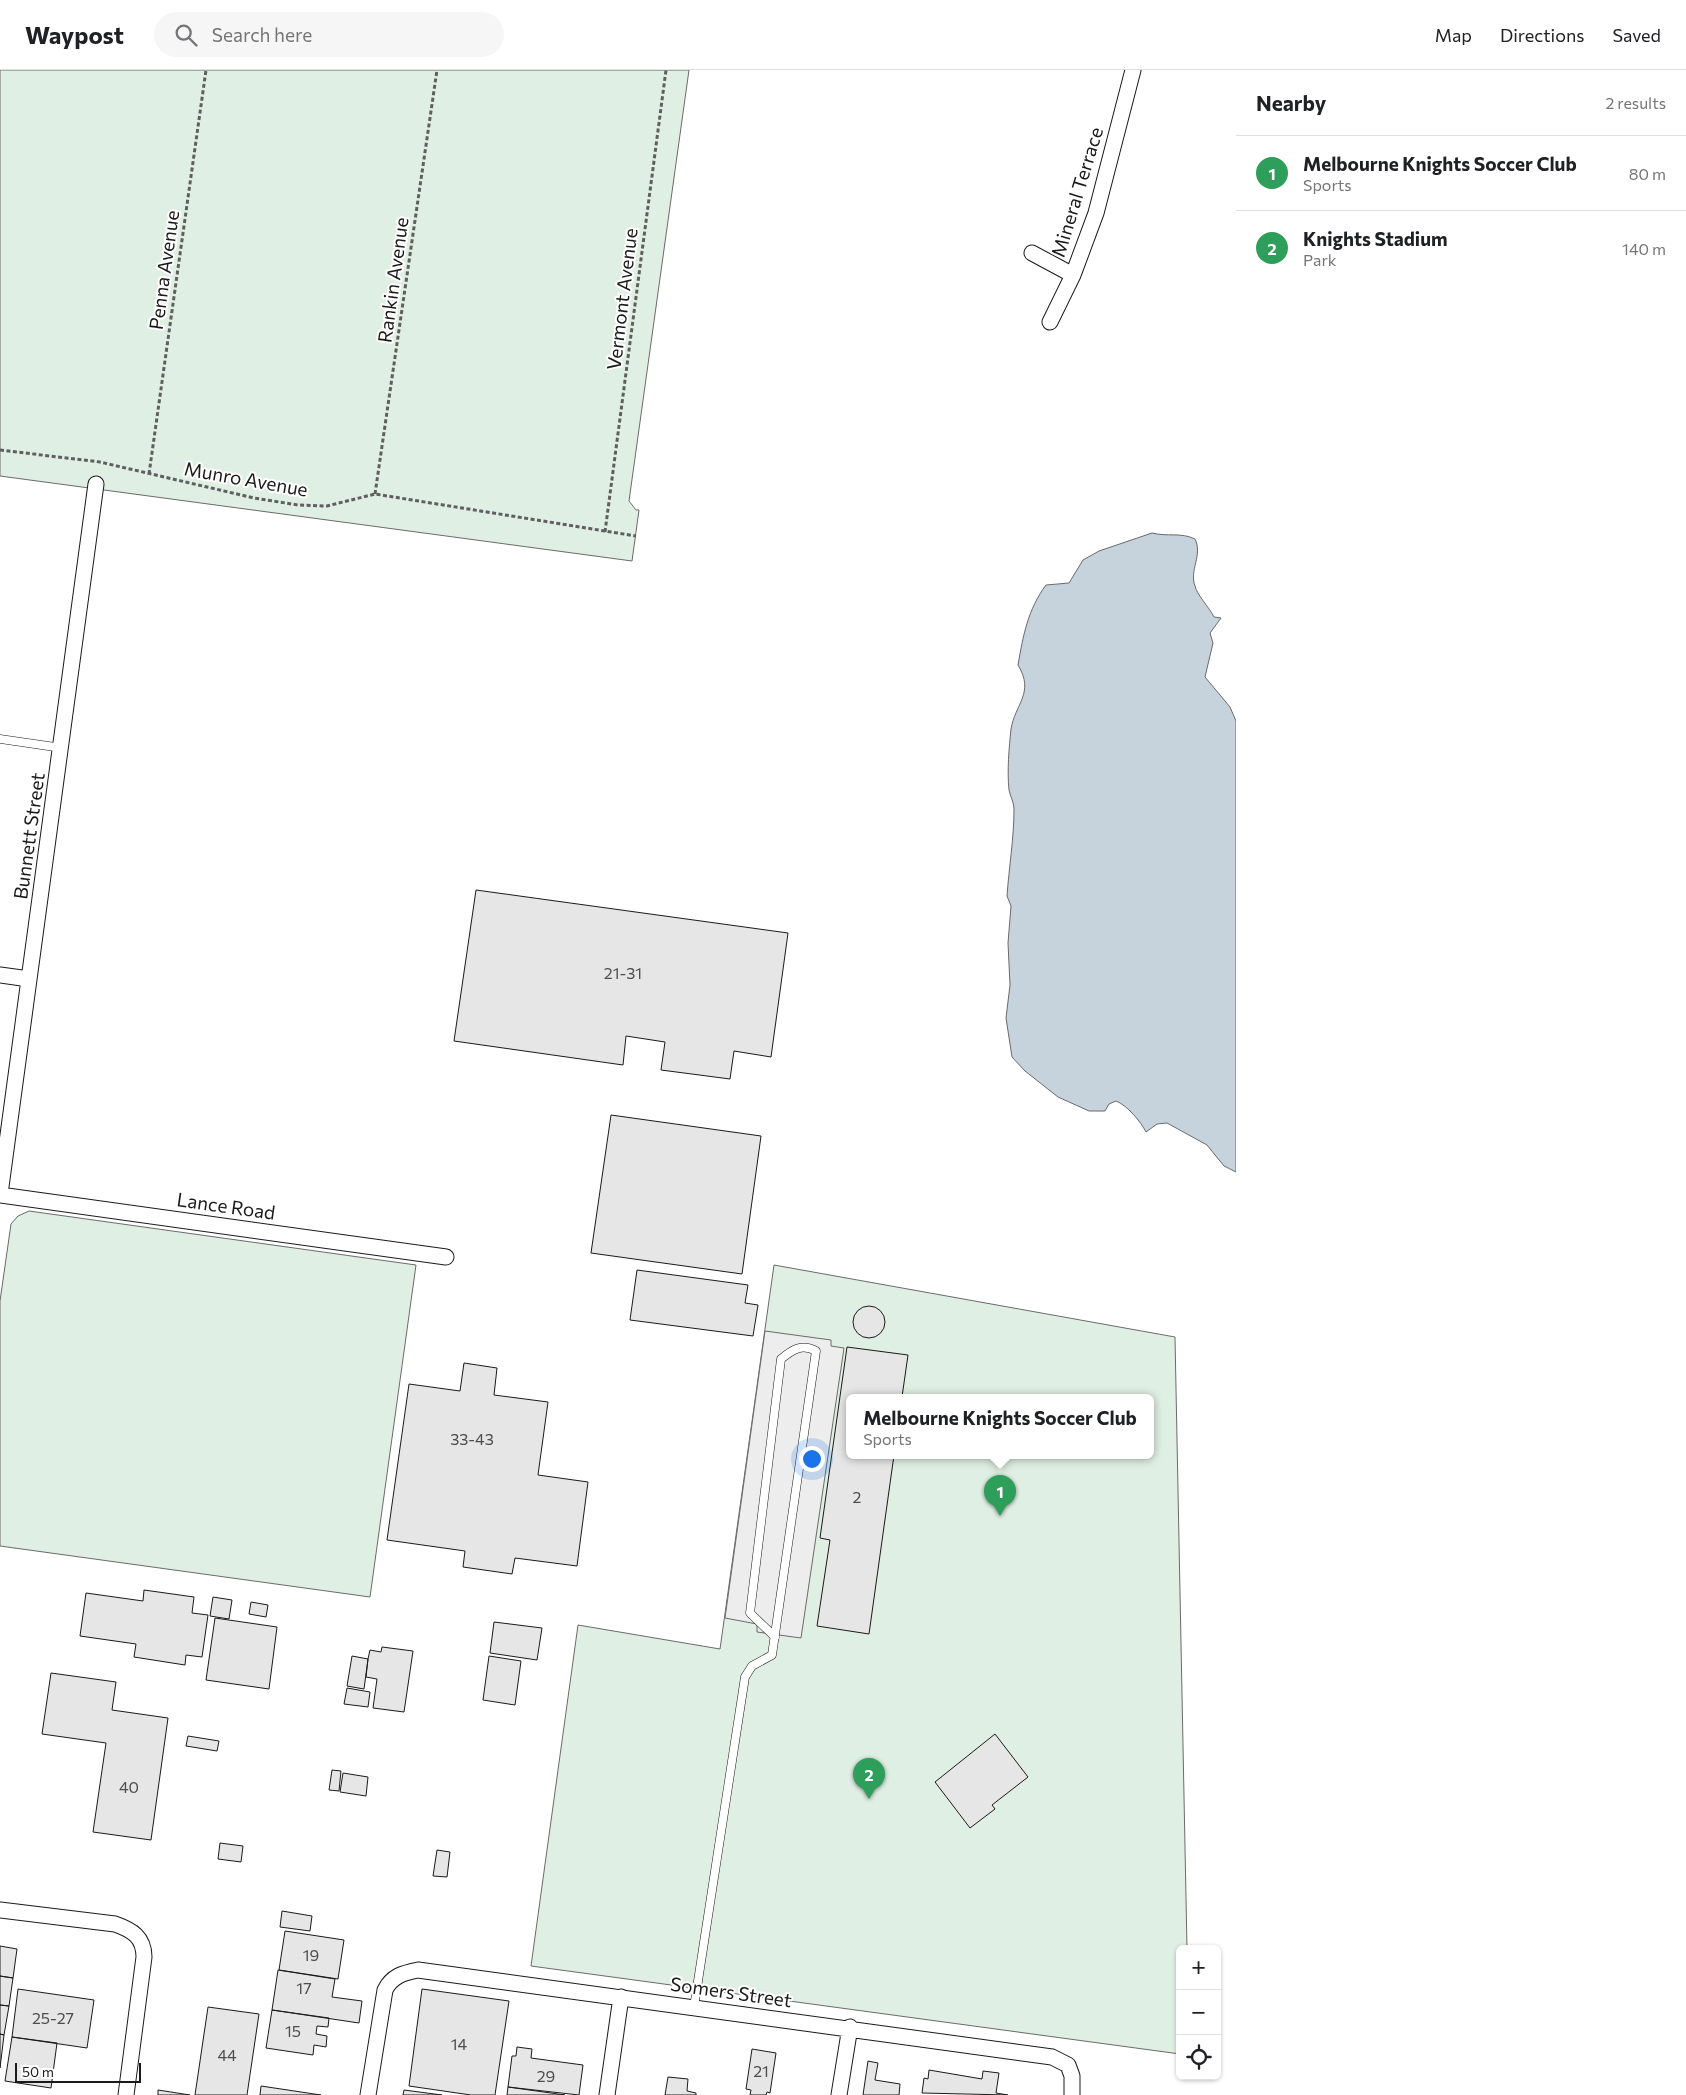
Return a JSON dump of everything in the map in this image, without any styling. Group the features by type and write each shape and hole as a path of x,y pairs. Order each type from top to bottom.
{"street":[{"name":"Mineral Terrace","path":"1050,322 1073,275 1096,213 1133,70"},
{"path":"1032,252 1073,275"},
{"name":"Bunnett Street","path":"0,1194 62,748 96,484"},
{"path":"0,975 30,979"},
{"name":"Lance Road","path":"0,1194 446,1257"},
{"path":"0,1910 115,1924 129,1929 140,1939 144,1948 144,1957 126,2095"},
{"name":"Somers Street","path":"368,2095 381,2004 389,1980 401,1974 418,1970 1052,2057 1068,2065 1072,2076 1072,2095"},
{"path":"607,2095 621,1997"},
{"path":"840,2095 850,2028"}],"lane":[{"path":"0,740 62,748"},
{"path":"694,2007 744,1677 752,1666 772,1655 775,1637 816,1351 808,1347 792,1349 781,1359 751,1603 750,1613 775,1637"}],"path":[{"name":"Penna Avenue","path":"149,474 206,70"},
{"name":"Rankin Avenue","path":"375,494 437,70"},
{"name":"Vermont Avenue","path":"605,532 666,70"},
{"name":"Munro Avenue","path":"0,450 100,462 254,498 298,505 327,506 375,494 636,536"}],"green space":[{"path":"0,70 689,70 629,501 636,510 639,510 632,561 0,476"},
{"path":"29,1211 416,1265 370,1597 0,1546 0,1301 11,1224 18,1216"},
{"path":"774,1265 1175,1337 1187,1945 1176,1945 1176,2053 531,1966 578,1625 720,1649"}],"shaded area":[{"path":"1152,533 1195,539 1198,551 1194,574 1195,586 1214,617 1221,618 1210,633 1213,643 1205,677 1230,707 1236,721 1236,1172 1224,1166 1207,1145 1167,1123 1157,1124 1146,1132 1133,1114 1116,1101 1109,1104 1105,1111 1089,1111 1058,1097 1025,1071 1012,1057 1006,1018 1010,985 1008,943 1011,906 1007,896 1014,809 1009,790 1008,775 1011,729 1025,683 1018,665 1027,623 1046,585 1069,583 1083,560 1099,551"},
{"path":"765,1331 831,1340 831,1346 844,1348 801,1638 757,1632 757,1624 725,1618"}],"building":[{"path":"476,890 788,933 771,1057 734,1051 730,1079 661,1070 665,1042 626,1036 623,1065 454,1041"},
{"path":"611,1115 761,1136 742,1274 591,1253"},
{"path":"637,1270 748,1285 745,1303 758,1305 753,1336 630,1320"},
{"path":"869,1306 880,1311 885,1322 880,1333 869,1338 858,1333 853,1322 858,1311"},
{"path":"847,1347 908,1355 902,1394 846,1394 846,1459 893,1459 869,1634 817,1626 830,1540 820,1538"},
{"path":"464,1363 497,1368 494,1395 548,1402 538,1475 588,1482 577,1566 515,1558 512,1574 463,1567 465,1551 387,1540 409,1384 460,1391"},
{"path":"144,1590 194,1597 192,1613 208,1615 202,1657 186,1655 185,1665 134,1657 136,1644 80,1636 86,1593 143,1601"},
{"path":"213,1597 232,1600 229,1619 210,1616"},
{"path":"251,1602 268,1605 266,1617 249,1614"},
{"path":"215,1618 277,1627 269,1689 206,1680"},
{"path":"494,1622 542,1628 537,1660 490,1653"},
{"path":"382,1647 413,1651 404,1712 373,1708 377,1679 366,1677 368,1659 370,1650 381,1652"},
{"path":"352,1656 368,1659 364,1689 347,1686"},
{"path":"489,1656 521,1661 515,1705 483,1700"},
{"path":"51,1673 116,1682 112,1710 168,1718 151,1840 93,1832 106,1743 42,1734"},
{"path":"347,1688 370,1692 368,1707 344,1704"},
{"path":"995,1734 1028,1777 992,1805 995,1809 970,1828 935,1782"},
{"path":"188,1736 219,1741 217,1751 186,1746"},
{"path":"332,1770 341,1771 339,1791 329,1790"},
{"path":"343,1773 368,1777 366,1796 340,1792"},
{"path":"220,1843 243,1846 241,1862 218,1859"},
{"path":"437,1850 450,1852 447,1877 433,1876"},
{"path":"282,1911 312,1916 310,1931 280,1927"},
{"path":"285,1931 344,1940 338,1979 279,1970"},
{"path":"0,1946 17,1949 13,1978 0,1976"},
{"path":"278,1970 335,1979 332,1997 362,2001 359,2023 272,2010"},
{"path":"0,1976 13,1978 9,2006 0,2005"},
{"path":"18,1989 94,2000 87,2048 12,2037"},
{"path":"422,1989 509,2001 495,2095 471,2095 409,2086"},
{"path":"0,2005 9,2006 4,2035 0,2034"},
{"path":"208,2007 259,2014 247,2095 195,2095"},
{"path":"272,2010 329,2018 328,2027 317,2026 316,2034 327,2036 326,2047 314,2045 313,2055 266,2048"},
{"path":"0,2034 4,2035 0,2068"},
{"path":"12,2037 57,2043 51,2088 5,2081"},
{"path":"517,2047 532,2049 531,2058 583,2065 579,2095 508,2087 512,2056 516,2056"},
{"path":"752,2049 776,2053 770,2093 767,2092 766,2095 750,2095 751,2090 746,2089"},
{"path":"868,2061 878,2063 875,2080 900,2084 899,2095 863,2095"},
{"path":"929,2070 982,2079 983,2071 999,2073 996,2093 1008,2095 922,2093 924,2078 928,2079"},
{"path":"668,2077 688,2079 687,2091 696,2093 696,2095 665,2095"},
{"path":"261,2086 321,2095 260,2095"},
{"path":"508,2087 565,2095 507,2095"},
{"path":"158,2090 190,2095 158,2095"},
{"path":"404,2090 442,2095 403,2095"}],"place":[{"name":"Melbourne Knights Soccer Club","path":"1000,1516"},
{"name":"Knights Stadium","path":"869,1799"}]}
